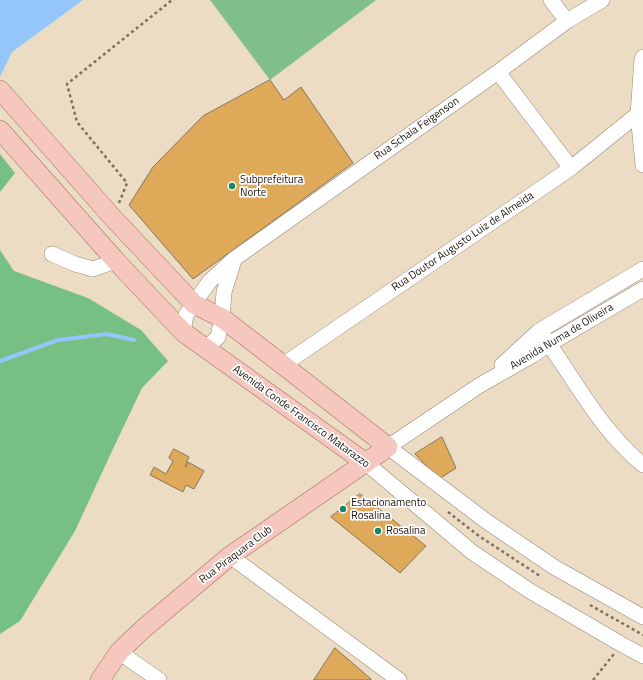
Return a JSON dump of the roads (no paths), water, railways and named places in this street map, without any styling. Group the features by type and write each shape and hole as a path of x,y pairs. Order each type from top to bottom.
{"main road":[{"path":"0,90 113,218 194,304 222,318 388,447"},
{"name":"Avenida Conde Francisco Matarazzo","path":"0,130 116,261 183,332 366,463"},
{"name":"Rua Piraquara Club","path":"100,680 119,652 142,629 230,556 388,447"}],"street":[{"path":"551,0 567,21"},
{"name":"Rua Schaia Feigenson","path":"194,304 209,282 234,259 498,72 567,21 602,0"},
{"path":"643,57 638,114 643,165"},
{"path":"498,72 571,168"},
{"name":"Rua Doutor Augusto Luiz de Almeida","path":"283,365 571,168 638,114"},
{"path":"52,254 75,264 93,268 116,261"},
{"path":"206,348 218,337 222,318 224,292 234,259"},
{"name":"Avenida Numa de Oliveira","path":"480,385 540,331 643,269"},
{"name":"Avenida Numa de Oliveira","path":"388,447 480,385 643,289"},
{"path":"183,332 186,315 194,304"},
{"path":"540,331 597,416 630,454 643,465"},
{"path":"388,447 486,521 554,567 643,617"},
{"name":"Avenida Conde Francisco Matarazzo","path":"366,463 472,552 530,591 643,656"},
{"path":"230,556 399,680"},
{"path":"119,652 159,680"}],"water":[{"path":"0,0 83,0 12,52 0,77"}],"waterway":[{"path":"0,361 58,340 107,334 134,340"}],"place":[{"name":"Subprefeitura Norte","path":"232,186"},
{"name":"Estacionamento Rosalina","path":"343,509"},
{"name":"Rosalina","path":"378,531"}]}
